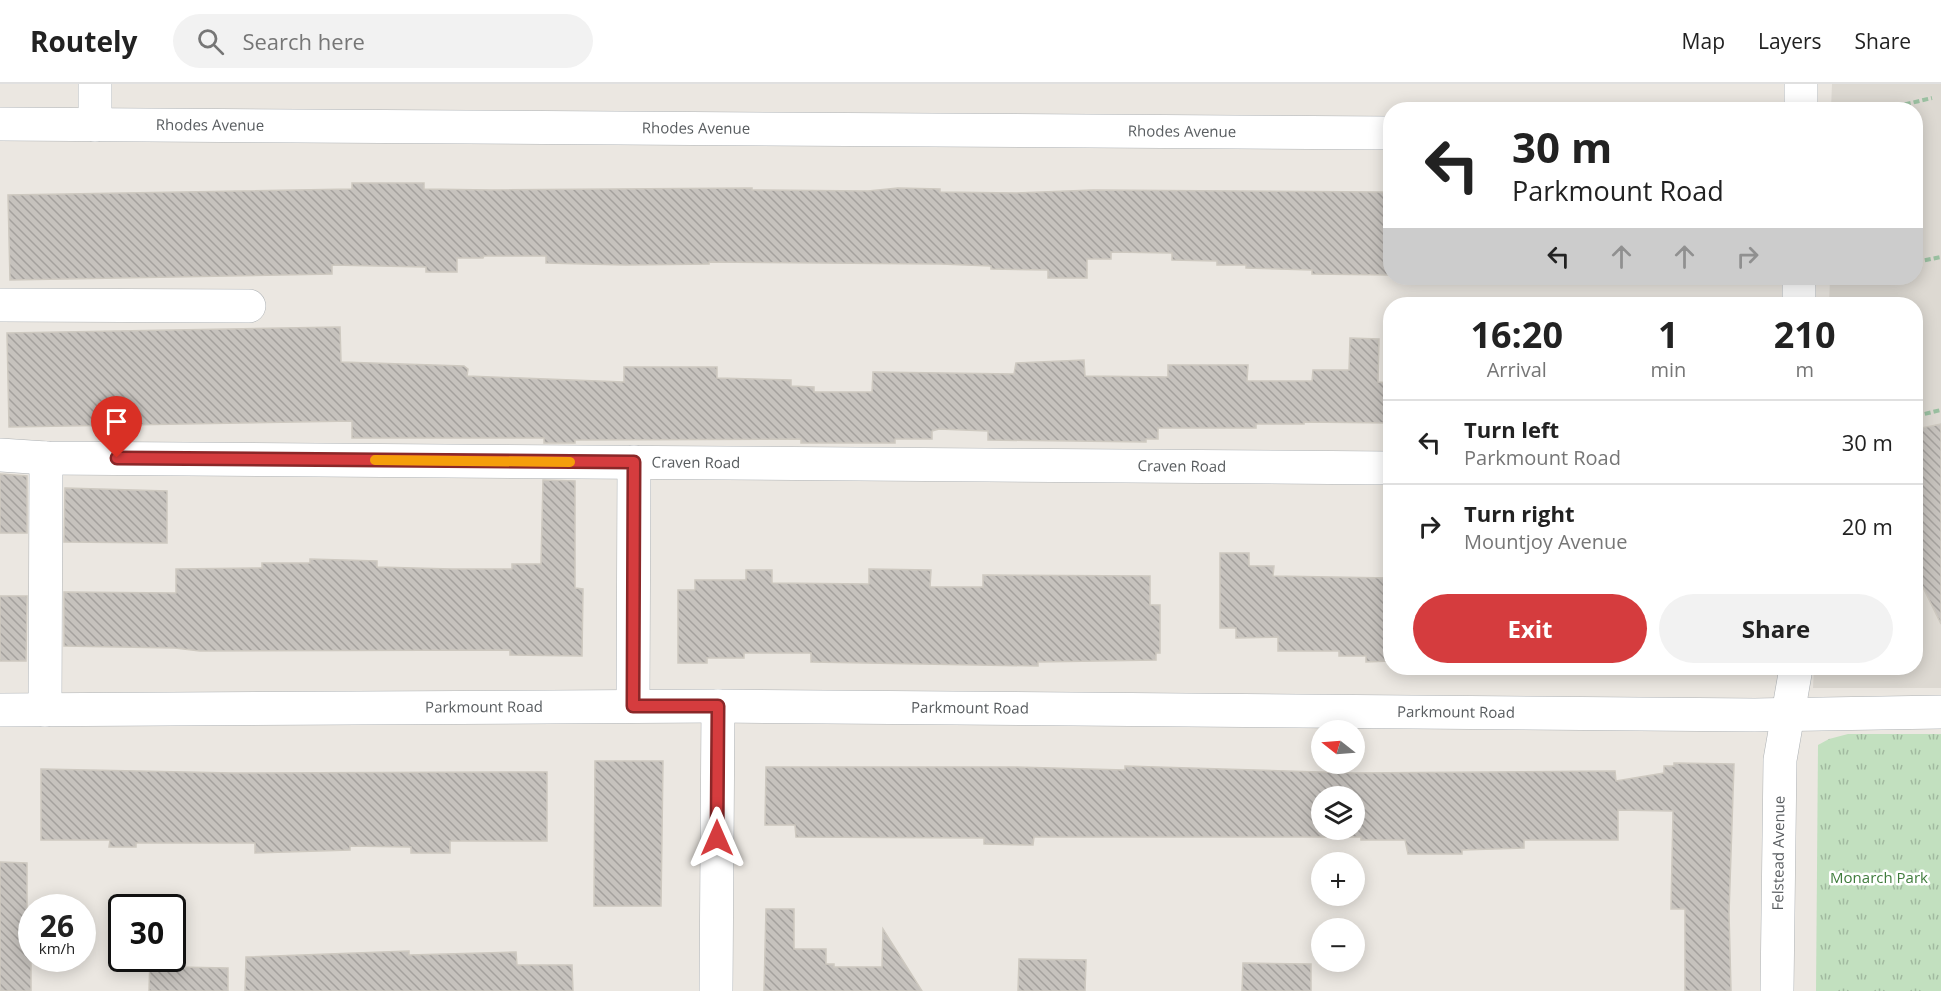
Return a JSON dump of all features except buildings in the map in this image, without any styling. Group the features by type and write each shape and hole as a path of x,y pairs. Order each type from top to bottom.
{"street":[{"path":"95,84 95,125"},
{"path":"1801,84 1810,102"},
{"name":"Rhodes Avenue","path":"0,124 1383,133"},
{"path":"0,304 249,306"},
{"name":"Craven Road","path":"0,455 46,458 1383,468"},
{"path":"45,710 46,458"},
{"path":"633,706 634,462"},
{"name":"Felstead Avenue","path":"1777,991 1780,760 1790,715 1795,675"},
{"path":"716,991 718,706"},
{"name":"Parkmount Road","path":"0,710 718,706 1790,715 1941,712"}],"path":[{"path":"1915,102 1932,98"},
{"path":"1923,261 1941,257"},
{"path":"1923,414 1941,410"}],"shaded area":[{"path":"1832,84 1941,84 1941,688 1813,688 1814,675 1923,675 1923,297 1829,297 1830,285 1923,285 1923,102 1831,102"}],"green space":[{"name":"Monarch Park","path":"1848,734 1941,734 1941,991 1816,991 1818,745 1829,739"}],"slow traffic":[{"path":"375,460 570,462"}],"route":[{"path":"117,458 634,462 633,706 718,706 717,838"}]}
